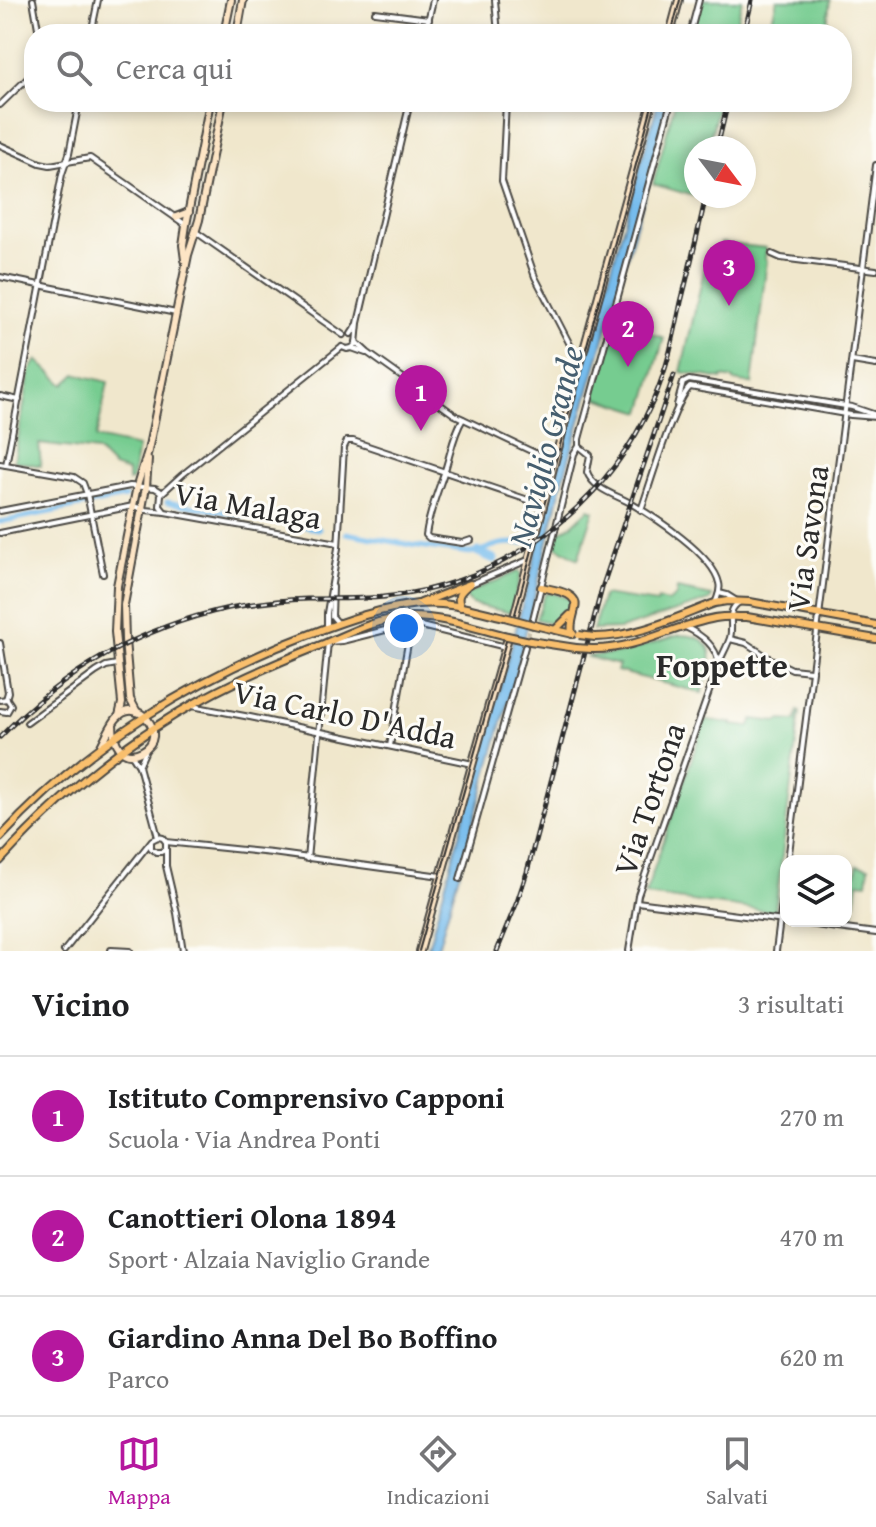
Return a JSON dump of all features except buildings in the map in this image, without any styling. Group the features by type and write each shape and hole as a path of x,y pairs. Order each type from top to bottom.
{"main road":[{"path":"0,838 50,789 100,748 145,716 222,671 338,623 381,610 419,604 470,584"},
{"path":"461,607 459,593 470,584"},
{"path":"541,587 571,595 576,603 570,626 572,634"},
{"path":"419,604 461,607 511,616 555,630 595,637 637,631 715,603 739,601 876,625"},
{"path":"555,630 573,613"},
{"path":"0,861 58,803 153,729 242,678 368,624 420,617 446,620 506,641 592,649 637,644 714,618 728,617 747,617 876,639"},
{"path":"327,628 328,642"}],"street":[{"path":"33,0 37,24"},
{"path":"93,24 98,0"},
{"path":"226,24 231,0"},
{"path":"239,24 243,0"},
{"path":"428,24 433,0"},
{"path":"495,0 497,24"},
{"path":"673,24 679,0"},
{"path":"693,24 699,0"},
{"path":"375,12 429,19"},
{"path":"0,105 24,82"},
{"path":"77,112 19,400 3,464 74,477 83,483 103,574"},
{"path":"186,263 183,245 208,112"},
{"path":"100,748 119,716 122,703 115,600 137,486 148,451 186,263 196,232 221,112"},
{"path":"352,348 408,112"},
{"path":"505,112 502,181 535,277 580,364"},
{"path":"511,616 649,112"},
{"path":"533,619 574,454 579,446 668,112"},
{"path":"205,128 218,130"},
{"path":"0,145 45,164 90,158 343,335 351,334"},
{"name":"Via Savona","path":"789,855 876,165"},
{"path":"176,217 189,212"},
{"path":"188,255 195,245 211,243"},
{"path":"772,254 781,258 876,270"},
{"path":"0,277 176,313"},
{"path":"351,334 358,323"},
{"path":"351,334 368,353 463,419 554,462"},
{"path":"342,347 340,342 343,335"},
{"path":"342,347 368,353"},
{"path":"165,512 160,502 161,494 342,347"},
{"path":"852,361 876,365"},
{"path":"675,415 686,380 846,415 876,416"},
{"path":"641,510 687,389 704,386 796,398 876,416"},
{"path":"0,396 19,400"},
{"path":"794,405 796,398"},
{"path":"463,419 426,535 462,543 471,540"},
{"path":"327,628 347,441 543,505"},
{"path":"579,446 590,455 587,472 591,480 675,532 715,571 719,593 715,603"},
{"path":"137,712 130,699 124,605 146,487 148,451"},
{"path":"0,511 137,486 157,489 161,494"},
{"path":"150,511 160,502"},
{"path":"0,533 133,506"},
{"name":"Via Malaga","path":"133,506 338,543"},
{"path":"470,584 528,560"},
{"path":"333,576 332,613 338,623"},
{"path":"719,593 739,601 728,617"},
{"name":"Via Tortona","path":"629,951 637,902 730,639 728,617"},
{"path":"390,746 412,625"},
{"path":"307,859 328,642 412,625 506,641 420,951"},
{"path":"685,627 710,644 718,655 719,663"},
{"path":"730,639 746,643 792,669 811,671"},
{"path":"0,643 8,692 3,700 10,703 7,712 1,712"},
{"path":"460,879 525,647"},
{"path":"311,649 325,659"},
{"path":"27,723 76,685 106,666 117,664"},
{"name":"Via Carlo D'Adda","path":"205,697 209,709"},
{"name":"Via Carlo D'Adda","path":"189,706 473,764"},
{"path":"119,716 137,712 151,722 152,740 139,766"},
{"path":"113,724 114,738 122,751 141,752 149,745"},
{"path":"130,753 139,766 158,837"},
{"path":"158,837 166,842 441,876"},
{"path":"64,951 158,837"},
{"path":"166,842 166,866 183,951"},
{"path":"151,843 166,866"},
{"path":"138,860 165,850"},
{"path":"637,902 780,920 776,951"},
{"path":"832,927 876,933"},
{"path":"111,950 130,951"}],"green space":[{"path":"700,0 742,0 736,24 694,24"},
{"path":"777,0 830,0 827,24 771,24"},
{"path":"672,112 717,112 711,136 684,136 684,193 653,184"},
{"path":"721,243 766,248 752,384 681,372 708,253 718,255"},
{"path":"614,321 664,338 642,412 594,397"},
{"path":"37,360 64,385 76,374 108,382 96,438 138,447 132,480 128,481 128,472 113,467 97,451 39,444 41,466 14,461 30,371"},
{"path":"589,509 594,511 578,559 556,546 558,533"},
{"path":"519,571 521,574 511,613 472,604 466,598 468,593"},
{"path":"677,589 712,596 710,600 620,629 593,630 603,595 657,603 658,600 668,602 676,596"},
{"path":"545,594 570,599 572,603 567,614 555,624 536,619"},
{"path":"680,635 694,637 708,646 710,663 702,693 617,671 619,665 588,657 621,653"},
{"path":"798,711 775,912 645,895 705,720 749,727 753,719 796,721"},
{"path":"857,865 869,867 867,883 858,882 853,922 852,874 856,874"}],"water":[{"path":"655,112 666,112 562,484 514,680 437,951 427,951 511,648"}],"waterway":[{"path":"0,522 125,497"},
{"path":"167,502 319,529"},
{"name":"Naviglio Grande","path":"346,533 470,553 504,543 524,543"},
{"path":"478,552 494,559"}],"tunnel":[{"path":"525,647 532,622"}],"tram line":[{"path":"674,24 680,0"},
{"path":"515,614 650,112"},
{"path":"419,951 506,641"}],"railway":[{"path":"746,24 752,0"},
{"path":"720,136 726,112"},
{"path":"0,737 50,692 77,673 105,655 165,627 196,616 249,605 298,599 382,597 434,588 512,556 548,533 580,505 608,474 633,439 653,401 670,353 703,208"},
{"path":"497,951 527,872 602,588 674,375"}],"place":[{"name":"Giardino Anna Del Bo Boffino","path":"729,306"},
{"name":"Canottieri Olona 1894","path":"628,367"},
{"name":"Istituto Comprensivo Capponi","path":"421,431"}],"district":[{"name":"Foppette","path":"722,664"}]}
